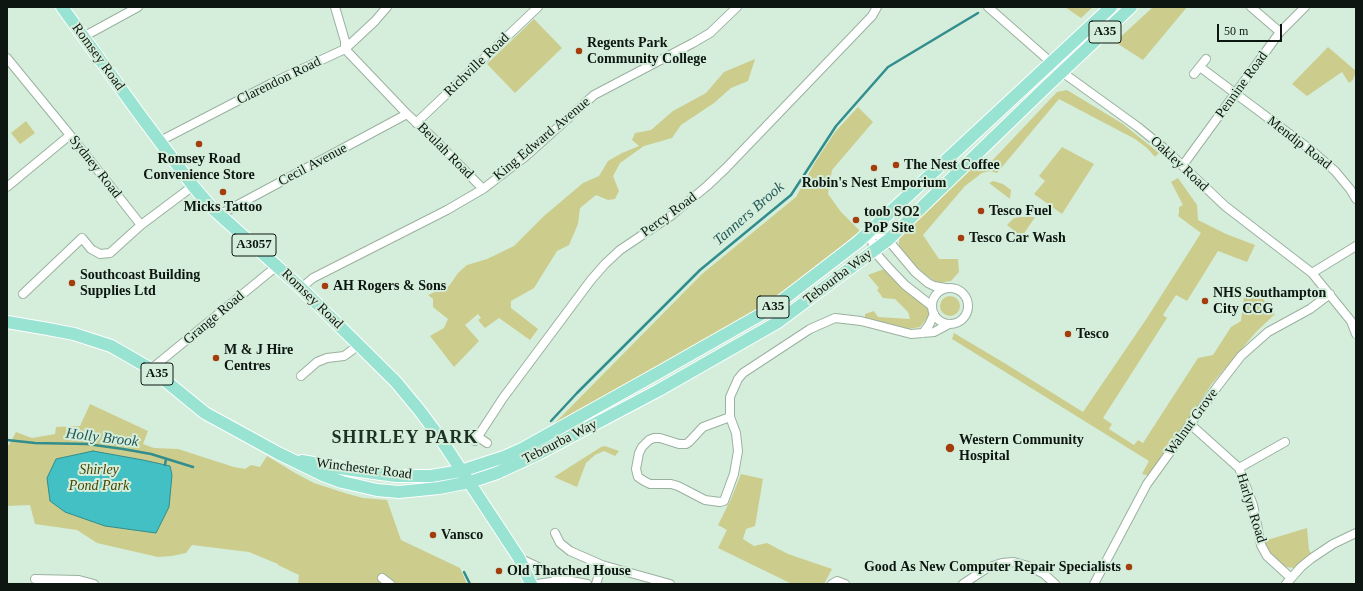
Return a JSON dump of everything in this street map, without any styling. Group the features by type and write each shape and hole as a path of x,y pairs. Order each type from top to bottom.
{"main road":[{"name":"Romsey Road","path":"62,7 193,186 219,215 276,264 359,345 396,382 420,411 470,482 519,558 531,584"},
{"name":"Tebourba Way","path":"461,470 504,457 522,449 772,308 870,232 1111,7"},
{"name":"Tebourba Way","path":"470,482 497,473 524,461 659,390 778,322 888,240 1131,7"},
{"name":"Winchester Road","path":"7,322 48,328 98,342 111,346 155,367 205,413 323,476 358,487 399,492 419,491 470,482"},
{"name":"Winchester Road","path":"291,460 396,476 431,476 461,470"}],"street":[{"path":"83,37 138,7"},
{"path":"335,7 345,41 345,49"},
{"name":"Clarendon Road","path":"160,141 274,82 345,49 376,21 388,7"},
{"name":"Richville Road","path":"416,122 538,7"},
{"name":"King Edward Avenue","path":"301,288 313,278 447,210 483,188 526,156 594,95 710,33 737,7"},
{"name":"Percy Road","path":"487,443 476,439 503,398 591,280 605,264 629,243 683,207 711,182 872,16 877,7"},
{"name":"Oakley Road","path":"988,7 1051,63 1138,127 1183,165 1226,206 1312,273 1351,321 1356,334"},
{"path":"1251,7 1280,32"},
{"name":"Pennine Road","path":"1183,165 1280,32 1305,7"},
{"name":"Beulah Road","path":"345,49 407,114 434,138 483,188"},
{"name":"Sydney Road","path":"7,58 141,225"},
{"path":"1194,74 1206,59"},
{"name":"Mendip Road","path":"1200,67 1311,150 1329,166 1350,189 1356,200"},
{"name":"Cecil Avenue","path":"219,215 407,114"},
{"path":"7,186 70,135"},
{"path":"23,294 82,238 91,249 100,254 110,253 141,225 193,186"},
{"path":"730,417 703,428 686,444 679,444 660,438 649,440 639,452 636,470 638,477 650,484 670,484 678,486 705,500 720,502 724,501 734,474 738,451 736,433 730,417 730,397 738,379 743,373 810,329 827,320 835,318 848,319 911,334 934,332 949,324 957,323 964,318 969,306 966,296 961,291 952,288 934,286 922,278 888,240 870,232"},
{"path":"870,232 874,251 905,284 933,310 940,321 949,324"},
{"path":"1312,273 1356,246"},
{"name":"Grange Road","path":"155,367 272,270 276,264"},
{"path":"923,333 929,325 935,296 945,288"},
{"name":"Walnut Grove","path":"1094,584 1147,484 1240,356 1268,332 1310,309 1330,294"},
{"path":"301,376 317,362 327,358 344,356 359,345"},
{"name":"Harlyn Road","path":"1190,424 1239,468 1253,505 1264,550 1267,556 1288,581"},
{"path":"1239,468 1285,442"},
{"path":"555,533 560,543 570,551 602,565 670,584"},
{"path":"1288,581 1312,558 1333,544 1356,533"},
{"path":"519,558 566,580 587,584"},
{"path":"963,584 987,568 1002,563 1014,562 1028,566 1044,574 1055,584"},
{"path":"596,584 602,565"},
{"path":"382,578 390,584"},
{"path":"35,579 79,580 94,584"},
{"path":"538,584 566,580"},
{"path":"832,584 838,581 845,584"}],"green space":[{"path":"1065,7 1093,7 1081,18"},
{"path":"1153,7 1187,7 1143,60 1115,42"},
{"path":"534,19 562,48 515,93 487,64"},
{"path":"1328,47 1356,71 1353,80 1349,83 1342,72 1307,96 1292,84"},
{"path":"755,59 748,81 731,88 714,103 681,125 672,138 644,146 620,163 613,176 619,191 615,199 608,200 596,195 580,208 578,224 569,245 557,251 534,288 511,301 511,308 538,329 530,340 499,318 485,328 478,320 481,318 478,314 465,325 479,341 454,367 430,336 444,328 448,319 433,307 433,299 428,295 449,286 458,273 467,265 487,259 514,246 544,216 583,183 599,176 608,161 639,146 632,140 635,133 651,130 673,111 706,93 724,72"},
{"path":"1067,90 1123,124 1159,153 1155,157 1147,148 1135,139 1059,99 997,173 990,171 982,173 965,186 923,235 939,259 958,259 959,272 951,281 938,283 924,274 899,249 899,237 981,157 989,164 1057,92"},
{"path":"858,107 873,122 832,170 828,194 841,212 860,231 769,304 550,428 702,274 796,197 814,164 835,132"},
{"path":"26,121 35,133 20,144 11,133"},
{"path":"1062,147 1094,164 1062,214 1034,194 1045,181 1039,176"},
{"path":"1178,178 1197,205 1198,220 1226,234 1255,245 1247,262 1218,251 1187,301 1176,295 1163,315 1167,318 1103,418 1112,424 1109,429 1134,445 1138,440 1143,443 1198,358 1213,355 1231,327 1241,321 1244,297 1263,299 1275,314 1256,332 1211,385 1151,476 1142,474 1149,461 952,339 954,333 1083,412 1147,318 1201,233 1178,216 1179,207 1183,205 1171,182"},
{"path":"993,181 1003,184 1011,190 1010,199 989,183"},
{"path":"1035,217 1023,235 1017,233 1007,225 1014,218"},
{"path":"884,269 910,295 928,307 929,316 920,327 908,329 865,318 865,314 874,311 878,317 910,319 908,312 895,299 883,298 877,290 879,288 868,275"},
{"path":"946,296 954,296 960,302 960,310 954,316 946,316 940,310 940,302"},
{"name":"Shirley Pond Park","path":"90,404 148,431 143,444 154,448 178,449 234,467 245,469 251,465 260,467 267,456 314,483 363,498 387,500 401,540 460,568 467,584 396,584 390,579 386,584 298,584 299,575 278,564 249,552 192,545 186,553 158,557 97,543 77,530 35,524 30,505 7,506 7,444 9,445 16,432 32,438 55,434 56,427 80,426"},
{"path":"605,446 619,451 615,456 604,451 595,455 586,463 577,487 554,477 601,447"},
{"path":"741,474 763,479 755,526 746,529 743,539 754,546 767,543 788,554 832,569 824,584 792,584 718,548 727,530 718,525"},
{"path":"1307,528 1309,550 1312,555 1294,568 1286,567 1270,554 1264,541"}],"water":[{"path":"93,451 170,466 172,475 169,507 156,533 105,526 65,512 50,501 47,478 56,459"}],"waterway":[{"name":"Tanners Brook","path":"551,421 700,270 791,195 836,126 888,67 978,13"},
{"name":"Holly Brook","path":"7,440 35,443 87,444 123,449 151,454 193,467"},
{"name":"Holly Brook","path":"165,465 166,459"},
{"name":"Tanners Brook","path":"464,572 470,584"}],"place":[{"name":"Regents Park Community College","path":"579,51"},
{"name":"Romsey Road Convenience Store","path":"199,144"},
{"name":"The Nest Coffee","path":"896,165"},
{"name":"Robin's Nest Emporium","path":"874,168"},
{"name":"Micks Tattoo","path":"223,192"},
{"name":"Tesco Fuel","path":"981,211"},
{"name":"toob SO2 PoP Site","path":"856,220"},
{"name":"Tesco Car Wash","path":"961,238"},
{"name":"Southcoast Building Supplies Ltd","path":"72,283"},
{"name":"AH Rogers & Sons","path":"325,286"},
{"name":"NHS Southampton City CCG","path":"1205,301"},
{"name":"Tesco","path":"1068,334"},
{"name":"M & J Hire Centres","path":"216,358"},
{"name":"Western Community Hospital","path":"950,448"},
{"name":"Vansco","path":"433,535"},
{"name":"Good As New Computer Repair Specialists","path":"1129,567"},
{"name":"Old Thatched House","path":"499,571"}],"district":[{"name":"SHIRLEY PARK","path":"405,438"}]}
